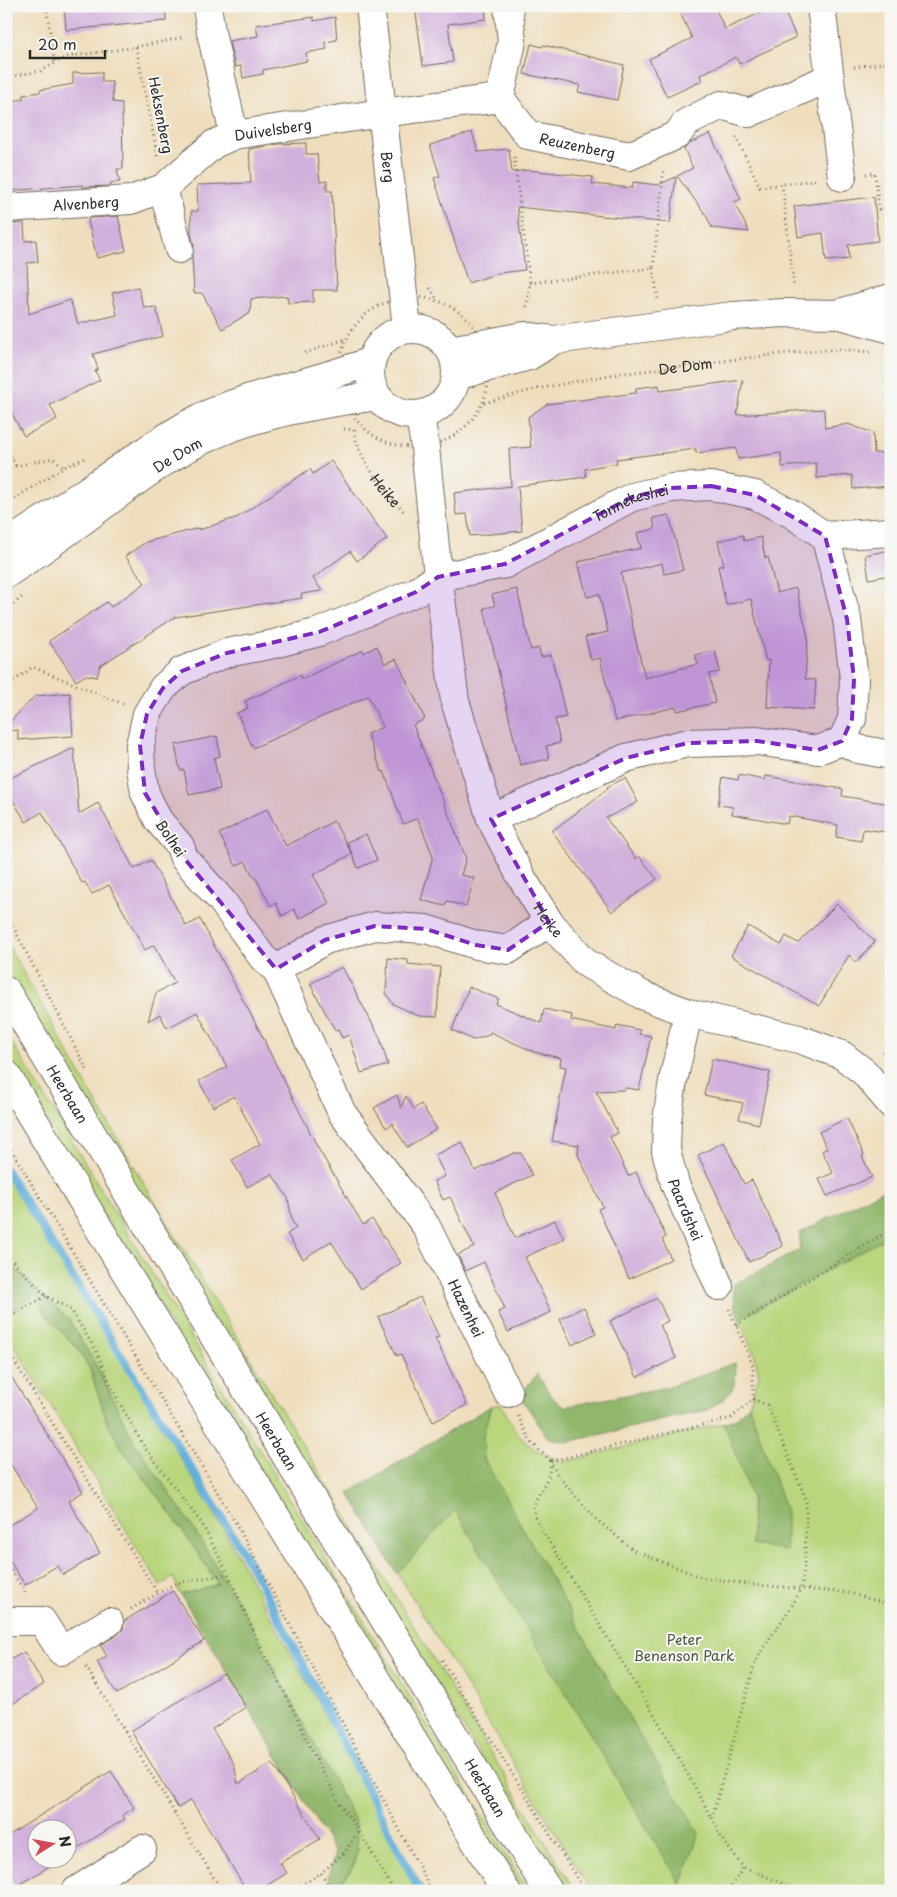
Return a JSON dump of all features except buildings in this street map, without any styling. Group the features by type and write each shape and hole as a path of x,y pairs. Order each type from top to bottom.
{"street":[{"name":"Berg","path":"370,6 407,328"},
{"path":"382,113 500,98 512,41 508,6"},
{"path":"821,6 842,177"},
{"name":"Duivelsberg","path":"209,19 234,136 382,113"},
{"path":"721,105 749,114 829,74"},
{"name":"Reuzenberg","path":"500,98 528,136 630,156 677,135 686,122 721,105"},
{"name":"Alvenberg","path":"6,208 131,200 163,188 214,144 234,136"},
{"path":"163,188 179,249"},
{"path":"837,314 891,298"},
{"path":"456,376 487,356 525,336 554,340 733,316 784,313 837,314 891,329"},
{"path":"407,328 419,328 432,332 450,350 455,362 456,376 452,390 444,402 433,410 420,415 407,415 385,406 377,396 369,374 371,361 375,349 394,332 407,328"},
{"path":"450,350 487,356"},
{"name":"De Dom","path":"6,545 147,450 195,421 271,391 339,373 371,361"},
{"name":"De Dom","path":"6,574 150,470 202,440 249,422 345,400 377,396"},
{"name":"Heike","path":"420,415 425,447 433,541 455,701 491,819 520,875 549,922 586,963 642,995 688,1013 800,1039 842,1056 864,1072 891,1104"},
{"name":"Tonnekeshei","path":"438,577 505,564 632,497 671,488 712,486 755,495 792,514 825,536"},
{"path":"491,819 626,758 688,743 757,741 818,750 842,741 852,719 854,679 846,619 825,536 891,532"},
{"name":"Bolhei","path":"276,969 264,958 222,901 184,858 180,846 158,820 145,793 141,768 140,745 147,714 163,688 182,671 227,653 274,644 319,632 416,592 438,577"},
{"path":"842,741 858,749 891,755"},
{"path":"276,969 324,940 375,926 426,929 476,945 508,950 549,922"},
{"name":"Hazenhei","path":"276,969 342,1113 426,1226 508,1394"},
{"name":"Heerbaan","path":"6,991 548,1891"},
{"name":"Paardshei","path":"688,1013 673,1081 667,1120 666,1151 675,1184 719,1286"},
{"path":"6,1074 116,1258 506,1891"},
{"path":"6,1621 42,1621 61,1651 109,1622"},
{"path":"76,1891 142,1849"}],"path":[{"path":"46,6 55,64"},
{"path":"6,77 41,72 66,57 136,47 209,19"},
{"name":"Heksenberg","path":"136,47 163,188"},
{"path":"829,74 891,62"},
{"path":"721,105 760,187 875,173 879,209 891,208"},
{"path":"525,316 530,282 513,150 528,136"},
{"path":"659,303 653,268 665,152 660,142"},
{"path":"782,184 794,289"},
{"path":"530,282 653,268"},
{"path":"403,297 437,300 452,307 466,317 477,330 487,356 489,382 483,404 472,420 458,433 443,442 425,447 405,447 385,442 360,425 345,400 339,373 341,353 347,339 359,321 375,307 403,297"},
{"name":"De Dom","path":"483,404 536,389 620,374 838,348 873,353"},
{"name":"Heike","path":"339,429 354,430 356,443 365,462 417,529 433,541"},
{"path":"6,447 16,466"},
{"path":"6,470 53,458 64,467 6,504"},
{"path":"6,611 29,591"},
{"path":"6,687 33,667 147,714"},
{"path":"6,1141 237,1525 432,1891"},
{"path":"736,1325 891,1229"},
{"path":"6,1254 46,1296 71,1310 95,1349 119,1402 145,1448 202,1524 228,1574 262,1650 293,1708 309,1745 340,1804 359,1831 394,1891"},
{"path":"551,1461 731,1418 753,1399 753,1366 719,1286"},
{"path":"6,1319 46,1296"},
{"path":"6,1348 158,1594"},
{"path":"508,1394 531,1442 551,1461 558,1476 597,1520 634,1550 700,1577 746,1584 849,1593 891,1605"},
{"path":"712,1818 754,1666 762,1649 801,1589 807,1513 806,1499 767,1404 753,1399"},
{"path":"551,1461 548,1475 533,1506 536,1520 658,1721 722,1839 743,1866 801,1891"},
{"path":"6,1562 42,1621"},
{"path":"109,1622 176,1583 228,1574"},
{"path":"72,1644 222,1891"},
{"path":"292,1891 321,1873 344,1853 359,1831"},
{"path":"729,1891 743,1866"},
{"path":"321,1873 332,1891"}],"highlighted area":[{"path":"711,486 755,495 825,536 847,619 854,679 852,719 842,741 818,750 757,741 688,743 626,758 491,819 549,922 508,950 476,945 426,929 375,926 325,940 276,969 184,858 145,793 140,745 147,714 163,688 182,671 227,653 319,632 416,592 438,577 505,564 632,497 671,488"}],"green space":[{"path":"6,942 96,1102 162,1214 575,1891 563,1891 6,978"},
{"path":"6,1033 528,1891 517,1891 6,1055"},
{"path":"6,1167 225,1532 297,1665 425,1891 336,1891 335,1889 348,1875 356,1861 188,1520 134,1442 97,1367 69,1320 6,1260"},
{"name":"Peter Benenson Park","path":"891,1186 891,1891 591,1891 349,1493 491,1406 501,1404 509,1420 528,1444 540,1452 564,1462 724,1423 737,1418 749,1405 759,1376 755,1356 739,1319 742,1316 733,1285 800,1250 800,1233"},
{"path":"891,1186 891,1235 739,1319 735,1307 733,1285 800,1250 800,1233"},
{"path":"6,1260 69,1320 97,1367 134,1442 188,1520 244,1612 354,1819 357,1840 356,1857 349,1873 335,1889 328,1876 335,1853 181,1595 218,1584 172,1515 122,1449 107,1422 90,1369 76,1347 47,1316 36,1295 6,1315"},
{"path":"36,1294 47,1316 76,1347 90,1369 107,1422 122,1449 172,1515 219,1584 181,1595 173,1577 160,1586 6,1332 6,1315"},
{"path":"735,1363 736,1372 733,1387 726,1397 707,1410 567,1442 548,1438 520,1396 537,1374 551,1396 563,1407 668,1387"},
{"path":"749,1405 786,1512 786,1550 752,1545 751,1496 724,1423 737,1418"},
{"path":"491,1406 483,1435 484,1459 633,1724 699,1833 681,1885 455,1510 397,1574 349,1493"}],"waterway":[{"path":"6,1170 239,1545 420,1891"}]}
